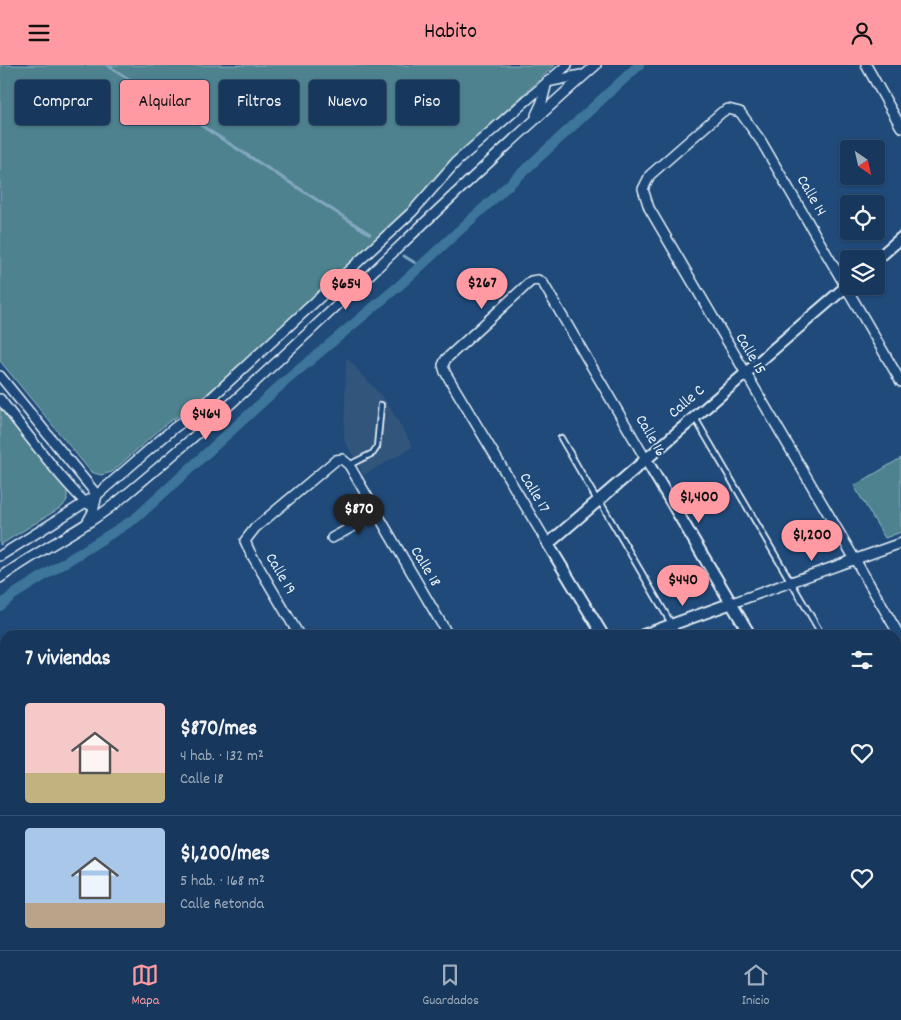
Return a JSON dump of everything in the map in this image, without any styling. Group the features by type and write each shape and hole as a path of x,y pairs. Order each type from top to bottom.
{"street":[{"path":"0,556 86,504 174,428 196,412 412,212 456,162 567,65"},
{"path":"866,65 901,127"},
{"path":"547,82 570,79 593,67"},
{"path":"0,578 121,499 228,406 532,120 593,67"},
{"path":"532,120 542,102 547,82"},
{"name":"Calle 14","path":"734,109 745,117 761,141 840,273"},
{"name":"Calle 15","path":"734,109 722,112 650,175 643,189 648,208 896,630"},
{"path":"885,252 901,238"},
{"name":"Calle 16","path":"443,365 446,359 531,281 538,280 543,283 747,630"},
{"name":"Calle C","path":"548,544 840,291"},
{"name":"Calle 14","path":"853,295 901,381"},
{"name":"Calle 17","path":"443,365 445,372 600,630"},
{"path":"0,376 97,495 95,506 82,526"},
{"path":"0,399 86,504 95,506 109,505 121,499"},
{"name":"Calle 19","path":"296,630 245,541 255,528 336,460 342,459 348,464"},
{"name":"Calle 18","path":"348,464 445,630"},
{"path":"332,537 376,514"},
{"path":"658,630 901,543"}],"lane":[{"path":"348,464 373,453 378,447 381,405"},
{"path":"694,416 819,630"},
{"path":"562,438 675,630"}],"shaded area":[{"path":"346,357 387,402 413,447 364,475 344,440"}],"green space":[{"path":"0,65 555,65 467,147 435,183 368,248 194,406 167,423 112,472 101,475 91,472 0,361"},
{"path":"0,408 67,491 67,500 63,506 0,545"},
{"path":"901,458 901,532 885,538 854,486"}],"waterway":[{"path":"107,65 370,234"},
{"path":"0,606 13,595 136,518 282,384 400,285 639,65"},
{"path":"404,256 420,266"}]}
